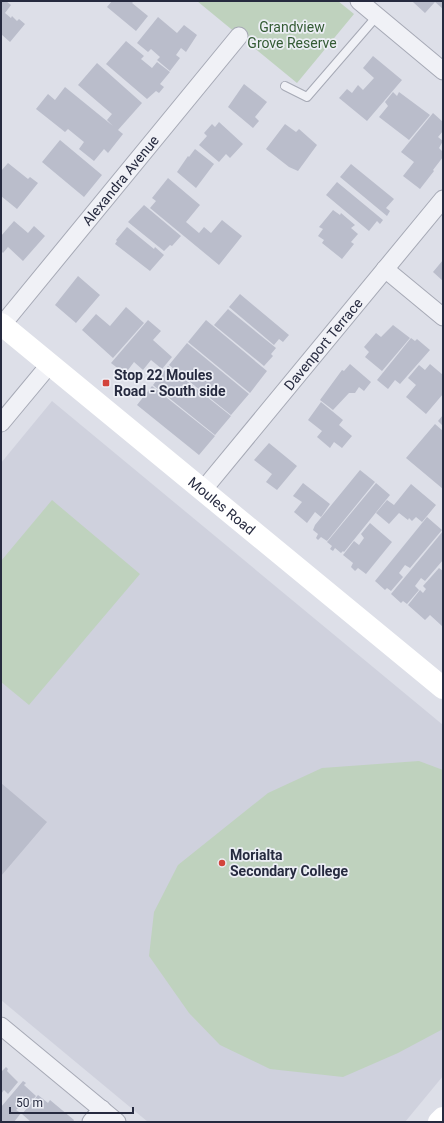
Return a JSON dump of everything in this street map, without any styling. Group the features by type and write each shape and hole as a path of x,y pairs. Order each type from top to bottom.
{"main road":[{"name":"Moules Road","path":"2,324 443,688"},
{"path":"439,1122 443,1118"}],"street":[{"path":"359,1 443,70"},
{"name":"Alexandra Avenue","path":"2,324 239,36"},
{"name":"Davenport Terrace","path":"203,490 443,199"},
{"path":"385,269 443,317"},
{"path":"1,423 50,364"},
{"path":"1,1026 97,1116 117,1122"}],"lane":[{"path":"285,86 307,97 377,16"}],"shaded area":[{"name":"Morialta Secondary College","path":"52,401 443,725 443,1076 405,1122 148,1122 1,1000 1,463"}],"green space":[{"name":"Grandview Grove Reserve","path":"197,1 338,1 354,14 297,83"},
{"path":"52,500 140,574 29,705 1,682 1,561"},
{"path":"419,761 443,770 443,1029 398,1053 343,1077 270,1069 220,1045 189,1013 149,956 154,912 178,865 268,793 322,768"}],"building":[{"path":"1,1 6,1 11,5 5,13 11,18 12,16 17,21 19,19 25,24 10,42 1,34"},
{"path":"112,1 134,1 132,3 148,16 136,31 107,7"},
{"path":"443,1 443,9 435,2 425,13 413,2"},
{"path":"158,17 177,33 184,25 197,35 186,52 181,48 176,55 180,58 170,71 157,60 160,57 151,49 148,52 137,43"},
{"path":"126,41 144,56 141,59 152,68 157,62 170,72 160,84 164,87 159,93 156,91 147,99 106,64"},
{"path":"373,56 402,80 367,121 339,98 347,89 352,93 358,85 363,90 374,78 363,68"},
{"path":"97,63 142,103 118,130 123,134 108,153 104,149 94,161 79,149 84,142 68,129 65,132 36,109 48,94 55,100 65,87 113,126 107,120 112,114 78,85"},
{"path":"244,84 267,102 255,117 259,121 253,128 228,107"},
{"path":"393,92 397,96 399,92 430,115 409,140 379,117 388,106 385,102"},
{"path":"433,113 443,122 443,131 438,137 443,141 439,148 443,152 443,157 420,189 403,176 414,162 401,152"},
{"path":"219,122 243,144 230,158 226,154 219,162 199,145 207,136 204,133 212,124 215,127"},
{"path":"285,124 296,132 299,129 317,145 298,171 289,167 266,149"},
{"path":"60,140 102,175 84,197 42,162"},
{"path":"195,149 214,164 196,188 177,172"},
{"path":"8,163 28,179 30,177 38,183 17,209 1,196 1,171"},
{"path":"351,164 394,199 386,208 390,211 387,216 340,177"},
{"path":"168,178 200,205 186,222 199,233 204,227 211,233 222,220 242,236 219,265 150,208 156,201 152,198"},
{"path":"337,182 383,220 380,224 377,221 369,231 326,195"},
{"path":"144,205 181,236 172,246 170,245 164,251 128,222"},
{"path":"333,210 340,215 341,213 355,225 351,228 358,234 351,242 354,244 342,259 322,243 324,240 318,236 323,229 319,227"},
{"path":"14,221 28,233 34,226 45,236 23,261 8,247 3,253 1,251 1,236"},
{"path":"127,227 154,249 155,247 164,255 150,271 115,244 117,241 116,240"},
{"path":"443,260 443,281 433,272"},
{"path":"78,276 100,295 76,323 55,305"},
{"path":"240,294 289,335 283,342 279,339 274,345 229,307"},
{"path":"126,307 144,323 113,358 82,330 96,314 110,326"},
{"path":"228,309 276,348 271,354 273,356 264,366 214,325"},
{"path":"148,320 161,331 153,340 172,357 162,369 151,360 143,370 134,362 125,374 111,363"},
{"path":"206,320 267,371 250,393 188,342"},
{"path":"393,325 410,338 382,371 365,357 369,352 364,347 376,333 381,337"},
{"path":"411,338 415,341 417,339 430,350 400,384 395,380 388,389 377,380"},
{"path":"187,343 249,394 231,415 169,365"},
{"path":"350,364 371,382 364,391 359,387 355,393 349,393 333,410 320,400 342,370 344,371"},
{"path":"430,364 443,375 443,394 426,414 406,397 416,385 408,378 419,365 425,370"},
{"path":"168,366 231,416 215,435 153,385"},
{"path":"152,386 215,436 199,455 137,405"},
{"path":"321,402 343,420 339,425 352,436 342,448 334,442 330,448 317,437 322,431 308,420"},
{"path":"443,415 443,426 438,421"},
{"path":"435,424 443,431 443,489 406,458"},
{"path":"269,443 297,466 277,490 266,482 272,474 254,460"},
{"path":"360,470 375,482 327,541 321,537 318,540 316,538 318,534 313,530 315,525"},
{"path":"303,483 330,504 321,517 315,512 307,523 294,512 302,502 293,496"},
{"path":"376,483 390,495 344,552 343,551 341,553 335,548 333,551 330,549 332,546 327,542"},
{"path":"411,484 436,505 422,522 416,517 412,521 409,518 408,520 399,513 389,524 376,513 387,500 394,505"},
{"path":"427,517 442,530 410,568 405,565 399,573 403,577 391,591 387,588 385,590 375,581"},
{"path":"370,523 392,542 366,574 358,568 355,571 351,567 353,563 343,555 354,541 359,545 364,538 361,534"},
{"path":"443,531 443,560 425,581 421,578 415,586 419,590 407,604 403,601 401,603 391,594"},
{"path":"439,568 443,571 442,626 430,615 425,620 408,605 420,590 423,593 426,589 423,586"},
{"path":"1,783 47,822 1,876"},
{"path":"6,1067 8,1069 7,1071 18,1082 8,1094 4,1090 1,1094 1,1072"},
{"path":"23,1081 26,1083 24,1085 36,1096 25,1109 21,1105 16,1110 21,1113 14,1122 1,1122 1,1107"},
{"path":"38,1095 48,1103 50,1100 74,1120 73,1122 31,1122 22,1114"}],"place":[{"name":"Stop 22 Moules Road - South side","path":"106,383"},
{"name":"Morialta Secondary College","path":"222,863"}]}
